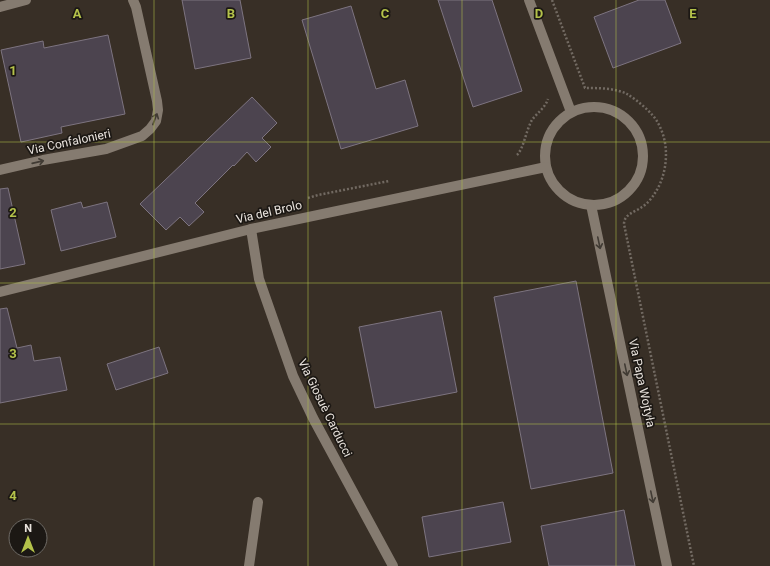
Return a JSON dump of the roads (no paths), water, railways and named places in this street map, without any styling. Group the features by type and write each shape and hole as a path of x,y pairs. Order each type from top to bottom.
{"street":[{"path":"0,6 26,0"},
{"name":"Via Confalonieri","path":"0,170 43,160 106,149 142,136 150,129 156,121 158,110 157,101 136,7 133,0"},
{"path":"529,0 571,112"},
{"path":"587,107 603,107 619,114 632,124 640,138 643,154 641,170 634,185 622,196 607,203 591,205 576,201 562,193 552,181 546,167 545,151 549,135 558,122 571,112 587,107"},
{"name":"Via del Brolo","path":"0,292 251,229 546,167"},
{"name":"Via Papa Wojtyła","path":"591,205 667,566"},
{"name":"Via Giosuè Carducci","path":"251,229 259,279 293,376 313,418 393,566"},
{"path":"249,566 258,502"}]}
